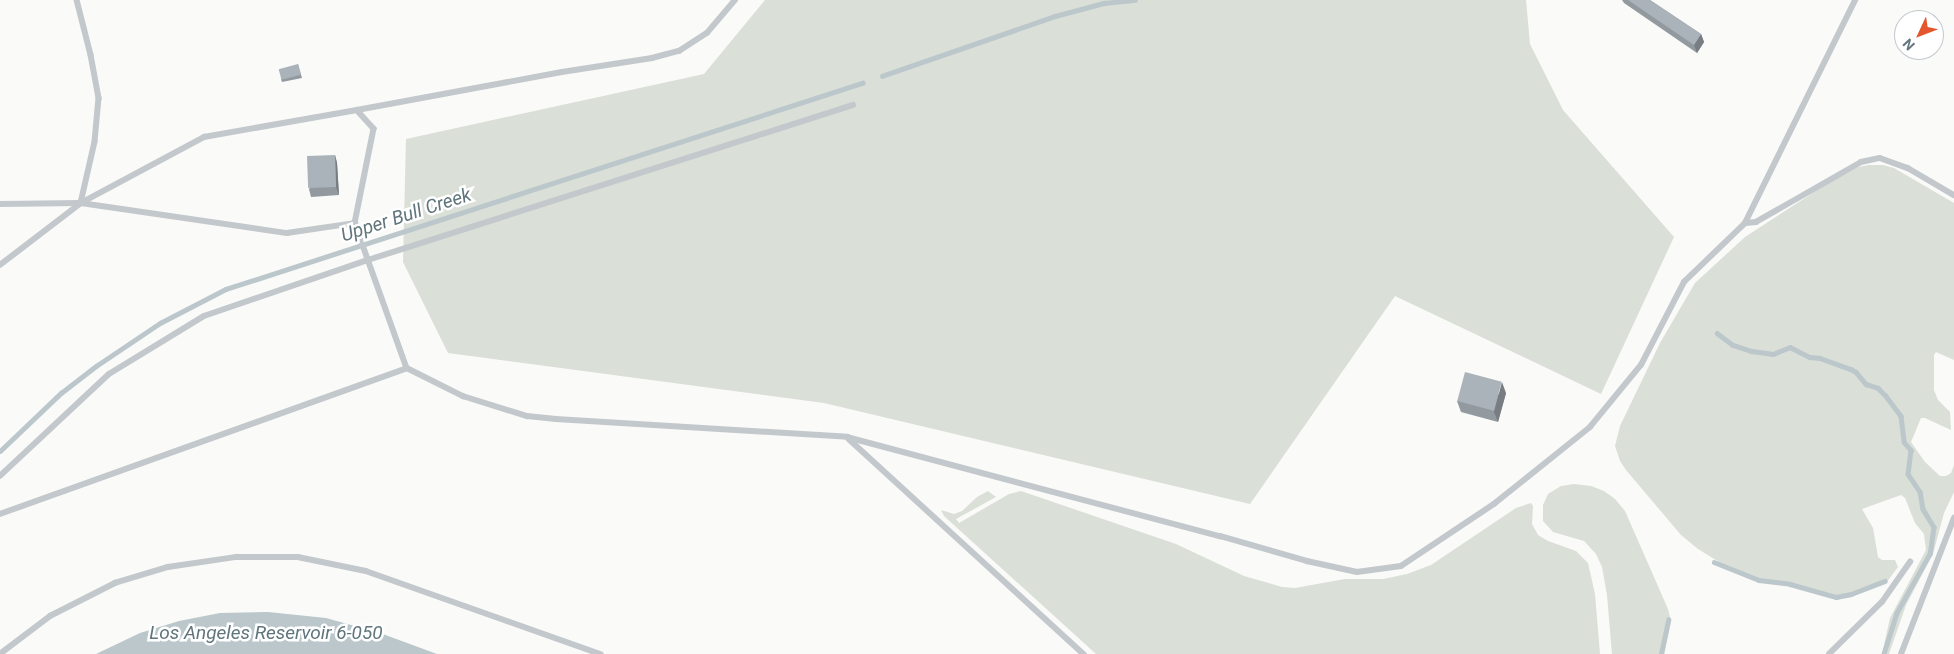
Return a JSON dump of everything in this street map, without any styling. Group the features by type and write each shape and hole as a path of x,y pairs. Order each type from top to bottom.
{"lane":[{"path":"77,0 99,98 95,142 81,203"},
{"path":"0,265 81,203 204,136 562,72 652,58 679,51 707,33 735,0"},
{"path":"357,110 374,129 356,223 407,368 463,396 527,416 847,437 1211,533 1306,561 1357,572 1401,566 1494,504 1590,427 1642,365 1684,282 1745,223 1855,0"},
{"path":"0,476 109,374 204,316 367,256 853,105"},
{"path":"1745,223 1756,222 1861,162 1880,158 1908,168 1954,195"},
{"path":"0,204 81,203 287,233 356,223"},
{"path":"0,514 407,368"},
{"path":"847,437 1084,654"},
{"path":"1901,654 1954,518"},
{"path":"0,654 50,616 115,583 168,567 236,557 298,557 366,571 601,654"},
{"path":"1829,654 1882,602 1910,562"}],"shaded area":[{"path":"765,0 1526,0 1530,44 1563,110 1674,237 1601,394 1395,296 1250,504 824,403 448,353 403,262 406,139 704,74"},
{"path":"1883,165 1894,168 1954,203 1954,360 1936,352 1934,355 1934,390 1938,400 1950,412 1951,430 1921,418 1911,442 1925,462 1940,476 1946,476 1951,473 1954,465 1954,492 1944,513 1933,554 1906,605 1889,654 1882,654 1890,618 1926,550 1924,534 1915,523 1905,498 1901,495 1862,509 1873,528 1878,557 1882,560 1895,560 1898,567 1886,583 1851,597 1832,598 1788,585 1759,582 1729,568 1698,549 1681,535 1626,470 1620,461 1615,446 1620,426 1660,343 1695,283 1745,237 1825,185 1858,167"},
{"path":"1574,484 1591,486 1604,491 1615,499 1625,511 1668,609 1671,621 1664,654 1612,654 1607,595 1602,567 1596,554 1584,541 1553,532 1543,521 1543,505 1548,494 1561,486"},
{"path":"988,491 996,497 956,519 959,523 1009,494 1021,491 1176,544 1244,576 1282,587 1295,588 1345,579 1383,579 1407,574 1431,565 1516,508 1531,503 1533,506 1532,524 1538,535 1548,541 1576,551 1588,563 1595,594 1600,654 1096,654 944,516 941,510 954,514 962,511 977,497"}],"water":[{"name":"Los Angeles Reservoir 6-050","path":"268,612 326,618 380,633 437,654 96,654 140,633 179,621 220,613"}],"building":[{"path":"1628,0 1650,0 1701,34 1694,45"},
{"path":"298,64 301,75 282,80 279,69"},
{"path":"335,155 336,187 308,188 307,156"},
{"path":"1465,372 1502,382 1494,411 1457,401"}],"waterway":[{"name":"Upper Bull Creek","path":"882,76 1055,16 1104,3 1135,0"},
{"name":"Upper Bull Creek","path":"0,451 61,393 96,366 160,323 226,289 862,83"},
{"path":"1717,333 1733,345 1752,351 1773,354 1790,347 1810,357 1820,358 1851,369 1866,384 1878,388 1901,416 1904,442 1911,450 1908,474 1920,492 1923,509 1934,527 1930,554 1897,613 1884,654"},
{"path":"1714,562 1759,580 1790,584 1836,597 1851,594 1885,581"},
{"path":"1661,654 1668,620"}]}
